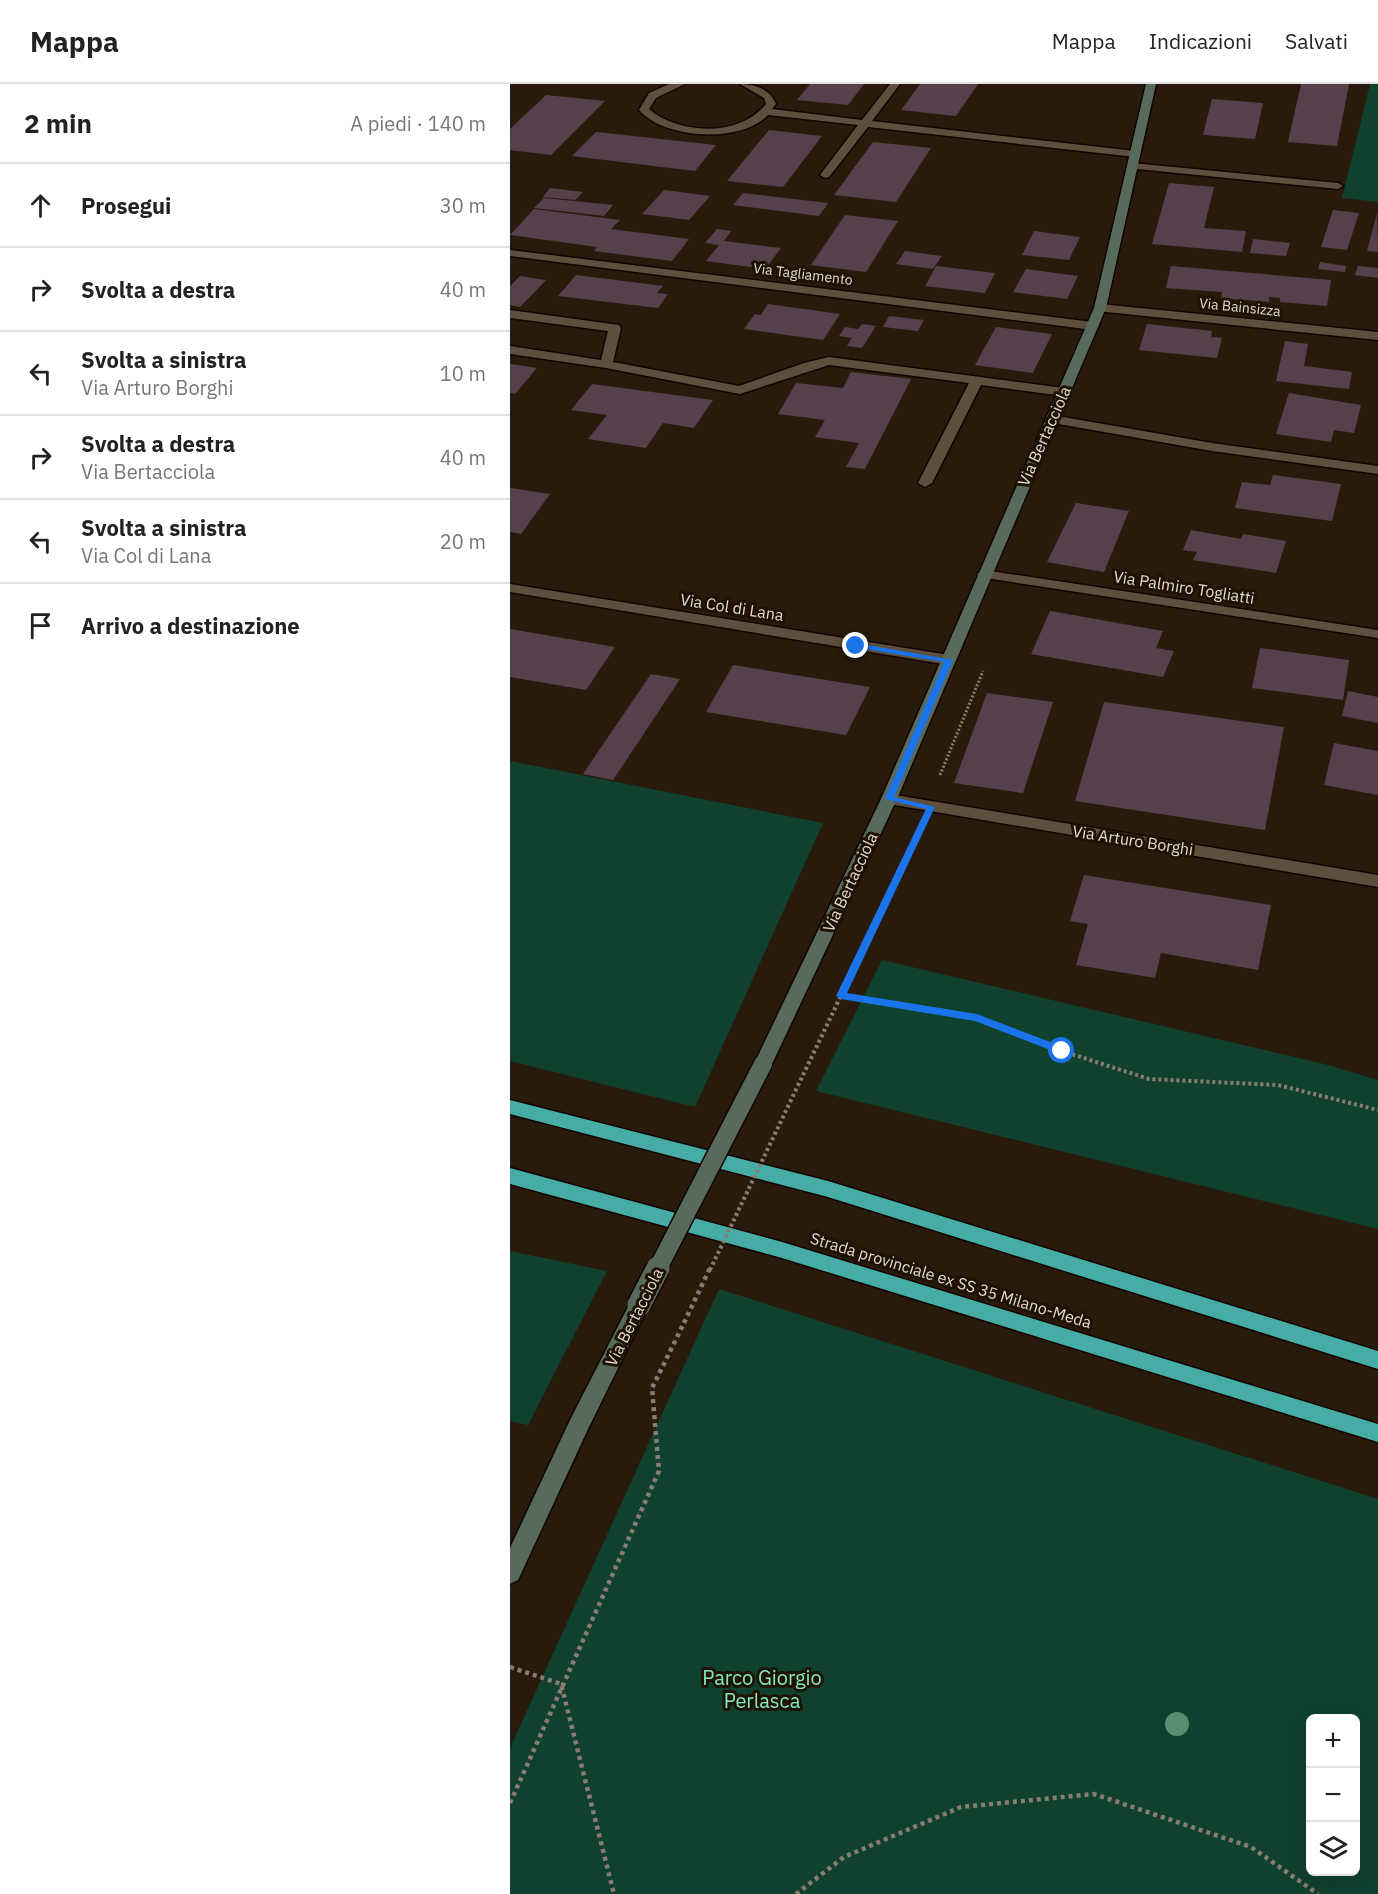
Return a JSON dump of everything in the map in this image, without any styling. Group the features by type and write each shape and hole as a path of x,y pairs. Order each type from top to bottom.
{"highway":[{"path":"510,1107 828,1189 1378,1360"},
{"name":"Strada provinciale ex SS 35 Milano-Meda","path":"510,1176 782,1250 1378,1433"}],"street":[{"path":"680,84 653,94 646,102 644,110 650,118 662,125 679,129 710,130 741,126 757,120 768,112 771,104 768,96 745,84"},
{"path":"825,175 895,84"},
{"name":"Via Bertacciola","path":"510,1573 579,1425 763,1064 889,799 984,574 1093,326 1100,308 1151,84"},
{"path":"768,112 1338,186"},
{"name":"Via Tagliamento","path":"510,253 1093,326"},
{"name":"Via Bainsizza","path":"1100,308 1378,336"},
{"path":"510,314 615,328 606,364"},
{"path":"510,350 606,364 740,390 829,361 1064,392"},
{"path":"925,483 977,381"},
{"path":"1052,420 1212,447 1378,470"},
{"name":"Via Palmiro Togliatti","path":"984,574 1378,634"},
{"name":"Via Col di Lana","path":"510,588 949,660"},
{"name":"Via Arturo Borghi","path":"889,799 1378,880"}],"path":[{"path":"510,1803 561,1684 659,1471 652,1388 931,807"},
{"path":"841,996 977,1017 1062,1051 1149,1079 1278,1085 1378,1110"},
{"path":"510,1667 561,1684"},
{"path":"561,1684 614,1894"},
{"path":"796,1894 844,1857 961,1807 1094,1794 1251,1847 1318,1894"}],"green space":[{"path":"1370,84 1378,84 1378,202 1342,198"},
{"path":"510,761 823,823 695,1107 510,1061"},
{"path":"882,960 1328,1065 1378,1080 1378,1229 816,1091"},
{"path":"510,1251 607,1271 528,1425 510,1421"},
{"name":"Parco Giorgio Perlasca","path":"719,1289 1378,1499 1378,1894 510,1894 510,1748"}],"building":[{"path":"810,84 864,84 848,105 797,100"},
{"path":"920,84 978,84 956,116 901,110"},
{"path":"1301,84 1349,84 1337,146 1288,142"},
{"path":"546,95 605,101 551,155 510,150 510,129"},
{"path":"1212,99 1263,103 1255,139 1203,135"},
{"path":"769,130 822,136 783,187 727,181"},
{"path":"596,132 716,145 695,171 572,156"},
{"path":"873,142 931,148 896,202 834,195"},
{"path":"1169,183 1214,187 1204,228 1246,231 1242,252 1152,244"},
{"path":"550,188 583,192 575,200 543,197"},
{"path":"664,190 710,196 689,220 642,214"},
{"path":"743,193 828,203 819,216 733,205"},
{"path":"544,198 613,205 604,216 534,208"},
{"path":"534,209 620,220 611,229 689,239 672,261 594,251 597,247 510,235"},
{"path":"1333,210 1359,213 1347,250 1321,247"},
{"path":"1377,213 1378,252 1367,251"},
{"path":"845,215 898,221 866,272 811,265"},
{"path":"717,229 731,231 724,241 781,248 765,269 706,261 719,245 705,243"},
{"path":"1034,231 1080,237 1069,260 1022,255"},
{"path":"1253,239 1290,243 1286,256 1250,253"},
{"path":"905,251 942,256 933,269 896,264"},
{"path":"1320,262 1346,266 1345,272 1318,269"},
{"path":"936,266 995,273 985,293 925,286"},
{"path":"1171,266 1331,280 1327,306 1280,302 1280,298 1269,297 1269,302 1221,298 1222,292 1166,288"},
{"path":"1358,266 1378,268 1378,278 1355,275"},
{"path":"1026,269 1078,276 1067,299 1013,292"},
{"path":"576,275 663,286 657,293 668,294 658,308 558,296"},
{"path":"520,276 546,280 520,307 510,305 510,286"},
{"path":"768,304 840,314 823,340 744,329 755,314 761,315"},
{"path":"889,316 924,320 918,331 883,327"},
{"path":"862,324 876,326 862,348 847,346 852,338 839,336 845,327 858,329"},
{"path":"1147,324 1212,331 1211,337 1222,338 1217,358 1139,350"},
{"path":"996,327 1052,334 1033,373 975,365"},
{"path":"1285,341 1308,344 1304,366 1352,372 1349,389 1276,381"},
{"path":"510,364 537,368 515,394 510,393"},
{"path":"851,372 911,379 865,469 846,467 859,443 815,437 825,420 778,414 796,383 843,388"},
{"path":"592,384 713,400 694,428 663,423 646,448 588,439 607,415 571,410"},
{"path":"1289,393 1361,405 1354,433 1334,430 1331,442 1276,434"},
{"path":"1273,475 1341,484 1332,521 1235,508 1242,482 1270,485"},
{"path":"510,488 550,494 521,534 510,532"},
{"path":"1076,503 1129,511 1104,572 1047,562"},
{"path":"1191,530 1241,539 1243,534 1286,541 1276,573 1193,560 1197,552 1183,550"},
{"path":"1050,611 1163,631 1156,648 1174,651 1163,677 1031,654"},
{"path":"510,629 615,647 586,690 510,677"},
{"path":"1260,648 1349,660 1343,700 1252,688"},
{"path":"733,665 870,687 846,735 706,712"},
{"path":"651,674 680,679 613,780 583,774"},
{"path":"1348,691 1378,697 1378,723 1342,716"},
{"path":"987,693 1053,702 1023,793 954,783"},
{"path":"1104,702 1284,727 1265,830 1075,801"},
{"path":"1334,743 1378,751 1378,795 1324,785"},
{"path":"1084,875 1271,905 1258,970 1161,953 1155,978 1076,965 1088,924 1070,921"}],"route":[{"path":"856,646 949,660 889,799 931,807 841,996 977,1017 1062,1051"}]}
